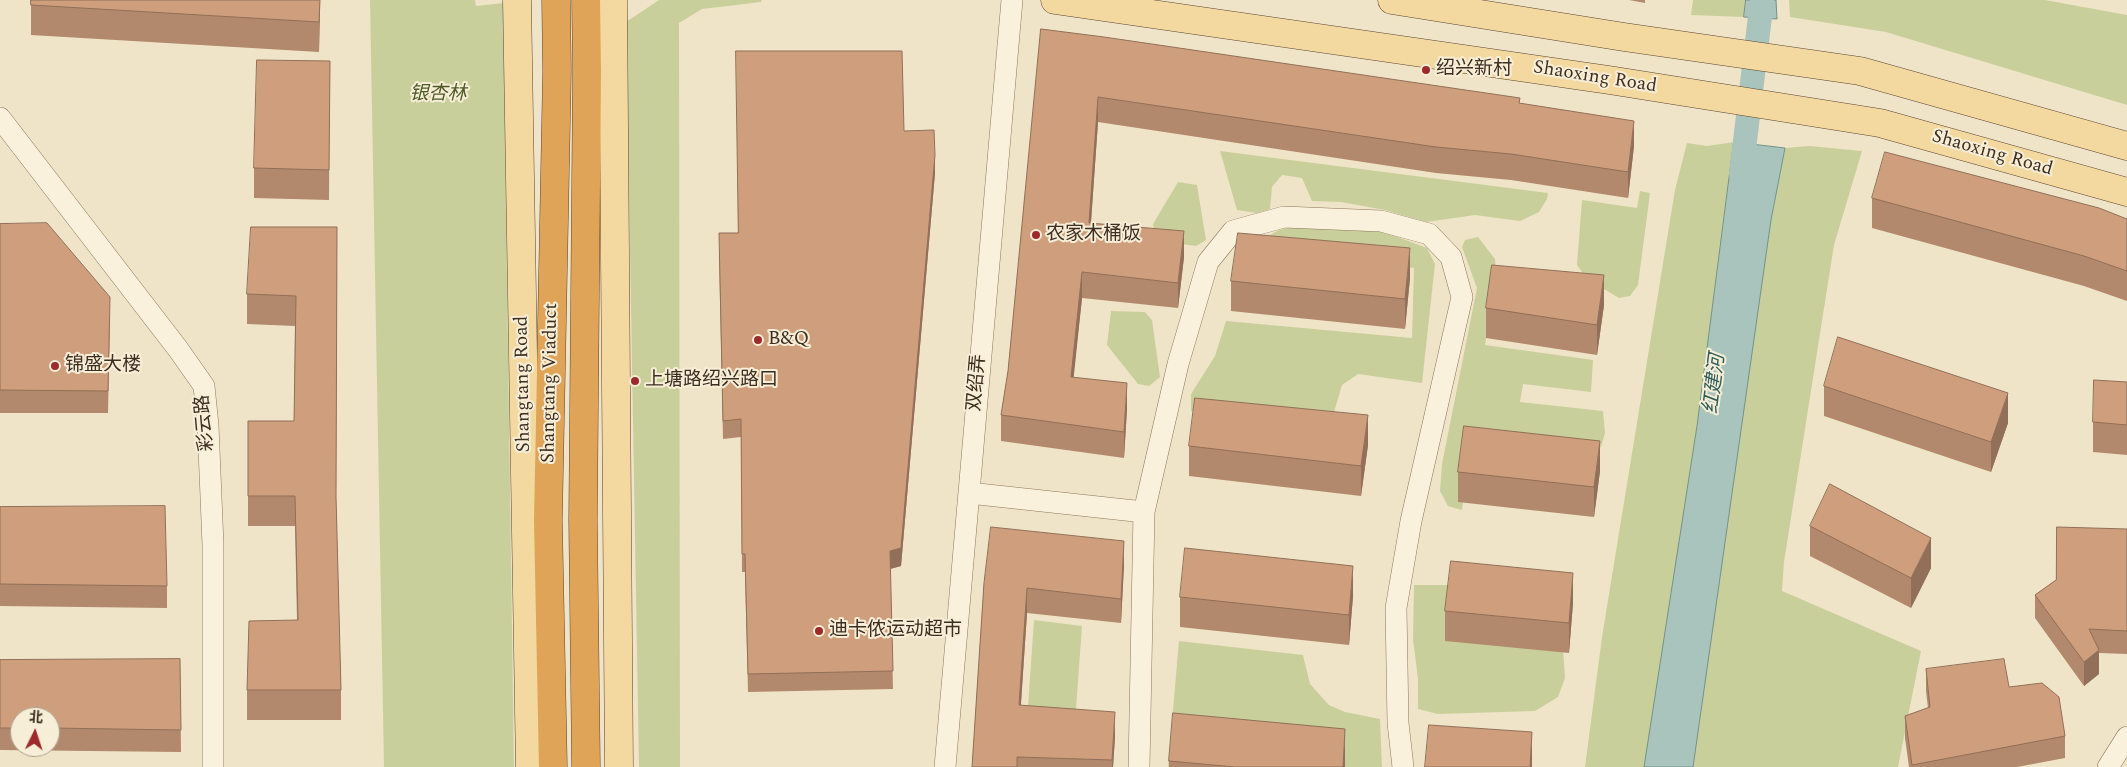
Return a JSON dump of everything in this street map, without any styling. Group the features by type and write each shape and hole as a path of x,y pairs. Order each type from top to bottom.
{"highway":[{"name":"Shangtang Viaduct","path":"553,767 548,520 558,71 556,0"},
{"name":"Shangtang Viaduct","path":"586,0 588,71 583,520 586,767"}],"main road":[{"name":"Shangtang Road","path":"517,0 530,767"},
{"path":"613,0 620,767"},
{"name":"Shaoxing Road","path":"1055,0 1880,123 2127,192"},
{"path":"1392,0 1860,71 2127,146"}],"street":[{"name":"双绍弄","path":"945,767 1012,0"},
{"name":"彩云路","path":"0,118 178,349 204,386 214,545 213,767"},
{"path":"1139,767 1144,512 1178,364 1208,262 1233,231 1284,217 1381,221 1428,234 1451,258 1462,297 1411,521 1396,608 1398,722 1402,767"},
{"path":"969,493 1144,512"},
{"path":"2108,767 2127,737"}],"green space":[{"name":"银杏林","path":"370,0 475,0 476,6 503,3 514,767 384,767"},
{"path":"659,0 762,0 761,2 702,9 679,23 680,767 639,767 626,22"},
{"path":"1693,0 1746,0 1744,17 1691,15"},
{"path":"1789,0 2045,0 2127,15 2127,105 1886,32 1790,17"},
{"path":"1734,142 1697,426 1645,767 1585,767 1602,637 1675,190 1687,143 1707,146"},
{"path":"1809,146 1862,151 1834,245 1784,562 1782,591 1921,651 1898,767 1693,767 1771,220 1785,148"},
{"path":"1220,151 1548,193 1547,199 1539,212 1520,221 1475,215 1426,222 1385,210 1341,202 1312,201 1302,178 1282,175 1272,187 1270,209 1257,213 1237,210"},
{"path":"1178,182 1197,185 1206,240 1196,246 1165,242 1155,235 1153,224"},
{"path":"1640,191 1650,193 1638,285 1630,296 1619,298 1587,279 1577,265 1582,200 1637,208"},
{"path":"1295,227 1384,232 1427,248 1435,264 1422,383 1358,374 1342,385 1332,419 1191,411 1191,394 1215,356 1226,321 1412,338 1414,268 1246,249 1279,230"},
{"path":"1478,237 1495,259 1497,280 1485,345 1593,360 1591,392 1523,384 1520,402 1603,411 1605,433 1601,447 1587,456 1470,444 1462,510 1448,506 1440,491 1442,464 1477,288 1462,247 1465,240"},
{"path":"1111,311 1145,312 1152,320 1160,377 1149,386 1138,384 1107,345"},
{"path":"1414,585 1452,585 1562,635 1565,678 1558,697 1535,711 1438,714 1418,709 1418,679 1413,639"},
{"path":"1034,620 1082,626 1075,723 1027,721"},
{"path":"1179,641 1303,655 1310,684 1329,705 1345,712 1380,719 1382,767 1168,767"}],"water":[{"path":"1746,0 1776,0 1777,19 1744,17"},
{"path":"1734,142 1785,148 1771,220 1693,767 1644,767 1697,426"}],"building":[{"path":"31,0 320,0 319,22 31,5"},
{"path":"1041,29 1520,98 1519,103 1634,121 1628,172 1511,154 1436,147 1098,97 1089,223 1184,231 1178,283 1082,272 1071,377 1127,383 1124,432 1001,415 1008,371"},
{"path":"736,51 902,51 904,131 934,130 935,155 901,548 890,551 893,671 748,674 745,554 742,554 741,419 723,421 719,233 738,233"},
{"path":"257,60 330,61 329,170 254,168"},
{"path":"1885,152 2099,208 2127,219 2127,271 2084,256 1872,198"},
{"name":"锦盛大楼","path":"47,223 110,297 108,391 0,390 0,224"},
{"path":"251,227 337,227 336,496 341,690 247,690 249,621 298,620 295,496 248,496 248,421 294,421 296,296 247,294"},
{"path":"1238,233 1410,248 1405,299 1231,281"},
{"path":"1492,265 1604,275 1597,325 1486,308"},
{"path":"1838,337 2008,393 1991,442 1824,386"},
{"path":"2094,380 2127,382 2127,425 2093,422"},
{"path":"1195,398 1368,415 1361,466 1189,446"},
{"path":"1464,426 1600,441 1594,487 1458,472"},
{"path":"1830,484 1931,538 1911,578 1810,526"},
{"path":"165,506 167,586 0,584 0,507"},
{"path":"991,527 1124,541 1121,599 1027,588 1019,705 1115,712 1112,760 1017,757 1017,767 972,767 984,583"},
{"path":"2057,527 2127,529 2127,631 2089,629 2099,650 2084,662 2035,595 2056,580"},
{"path":"1185,548 1353,566 1349,615 1180,597"},
{"path":"1451,561 1573,573 1569,623 1445,611"},
{"path":"180,659 181,730 60,728 60,707 10,707 10,728 0,728 0,660"},
{"path":"2004,659 2009,687 2042,683 2059,697 2065,736 1912,765 1905,716 1930,707 1926,669"},
{"path":"1173,713 1345,729 1343,767 1235,767 1169,761"},
{"path":"1429,725 1532,732 1530,767 1425,767"}],"waterway":[{"name":"红建河","path":"1741,174 1762,0"}],"place":[{"name":"绍兴新村","path":"1426,70"},
{"name":"农家木桶饭","path":"1036,235"},
{"name":"B&Q","path":"758,340"},
{"name":"锦盛大楼","path":"55,366"},
{"name":"上塘路绍兴路口","path":"635,381"},
{"name":"迪卡侬运动超市","path":"819,631"}]}
